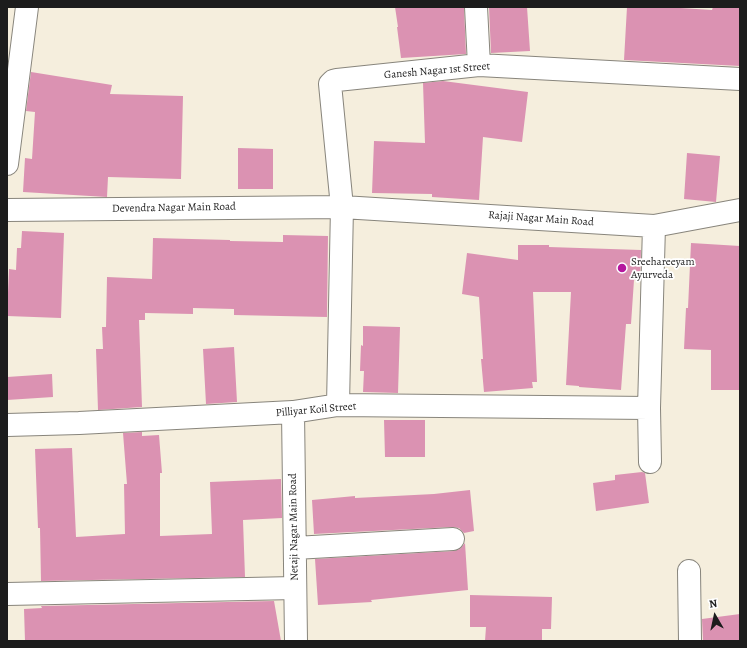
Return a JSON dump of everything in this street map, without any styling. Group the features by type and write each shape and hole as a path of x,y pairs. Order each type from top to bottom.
{"street":[{"path":"7,164 27,7"},
{"path":"476,7 479,65"},
{"name":"Ganesh Nagar 1st Street","path":"342,207 330,84 333,81 479,65 740,79"},
{"path":"338,406 342,207"},
{"name":"Devendra Nagar Main Road","path":"7,210 342,207"},
{"name":"Rajaji Nagar Main Road","path":"342,207 654,226 740,210"},
{"path":"650,462 649,408 654,226"},
{"name":"Pilliyar Koil Street","path":"7,425 79,423 293,412 338,406 649,408"},
{"name":"Netaji Nagar Main Road","path":"293,412 296,641"},
{"path":"295,548 453,538"},
{"path":"689,571 690,641"},
{"path":"7,594 295,588"}],"building":[{"path":"395,7 464,7 466,54 401,58"},
{"path":"489,7 527,7 530,51 491,53"},
{"path":"627,7 665,7 712,10 713,7 740,7 740,66 624,60"},
{"path":"31,72 112,85 110,94 183,96 181,179 108,177 107,197 23,192 25,158 32,159 35,112 26,111"},
{"path":"443,81 528,92 522,142 483,137 479,200 432,197 432,194 372,193 374,141 425,143 423,83"},
{"path":"238,148 273,149 273,189 238,189"},
{"path":"687,153 720,156 716,202 684,199"},
{"path":"22,231 64,233 61,318 7,316 9,269 16,270 17,248 21,248"},
{"path":"283,235 328,236 327,317 234,315 234,309 193,308 193,314 145,313 145,320 139,320 142,407 98,410 96,349 103,349 102,327 106,327 107,277 152,279 153,238 283,242"},
{"path":"691,243 740,246 740,390 711,390 711,350 684,349 686,308 688,308"},
{"path":"518,245 549,245 549,247 641,250 640,281 634,280 631,324 626,324 621,390 566,385 571,292 533,292 537,382 532,382 533,388 484,392 481,359 483,359 479,297 462,294 467,253 518,260"},
{"path":"363,326 400,327 398,393 363,392 364,371 360,371 361,345 363,346"},
{"path":"234,347 237,402 206,404 203,349"},
{"path":"52,374 53,397 7,400 7,377"},
{"path":"384,420 425,420 425,457 385,457"},
{"path":"142,432 142,436 159,435 162,473 160,473 160,536 212,534 210,482 281,479 282,518 243,520 245,577 41,581 40,528 38,528 35,449 72,448 76,537 125,534 124,484 127,484 123,433"},
{"path":"645,473 649,503 596,511 593,483 615,480 615,475"},
{"path":"470,490 474,531 464,533 459,528 452,527 314,534 312,500 355,496 355,498 434,494"},
{"path":"465,543 468,590 371,600 372,602 318,605 315,559 454,551 460,549"},
{"path":"470,595 552,597 551,629 542,629 542,641 485,641 486,627 470,627"},
{"path":"274,601 281,641 25,641 24,609 42,608 41,606"},
{"path":"740,614 740,641 703,641 702,619"}],"place":[{"name":"Sreehareeyam Ayurveda","path":"622,268"}]}
